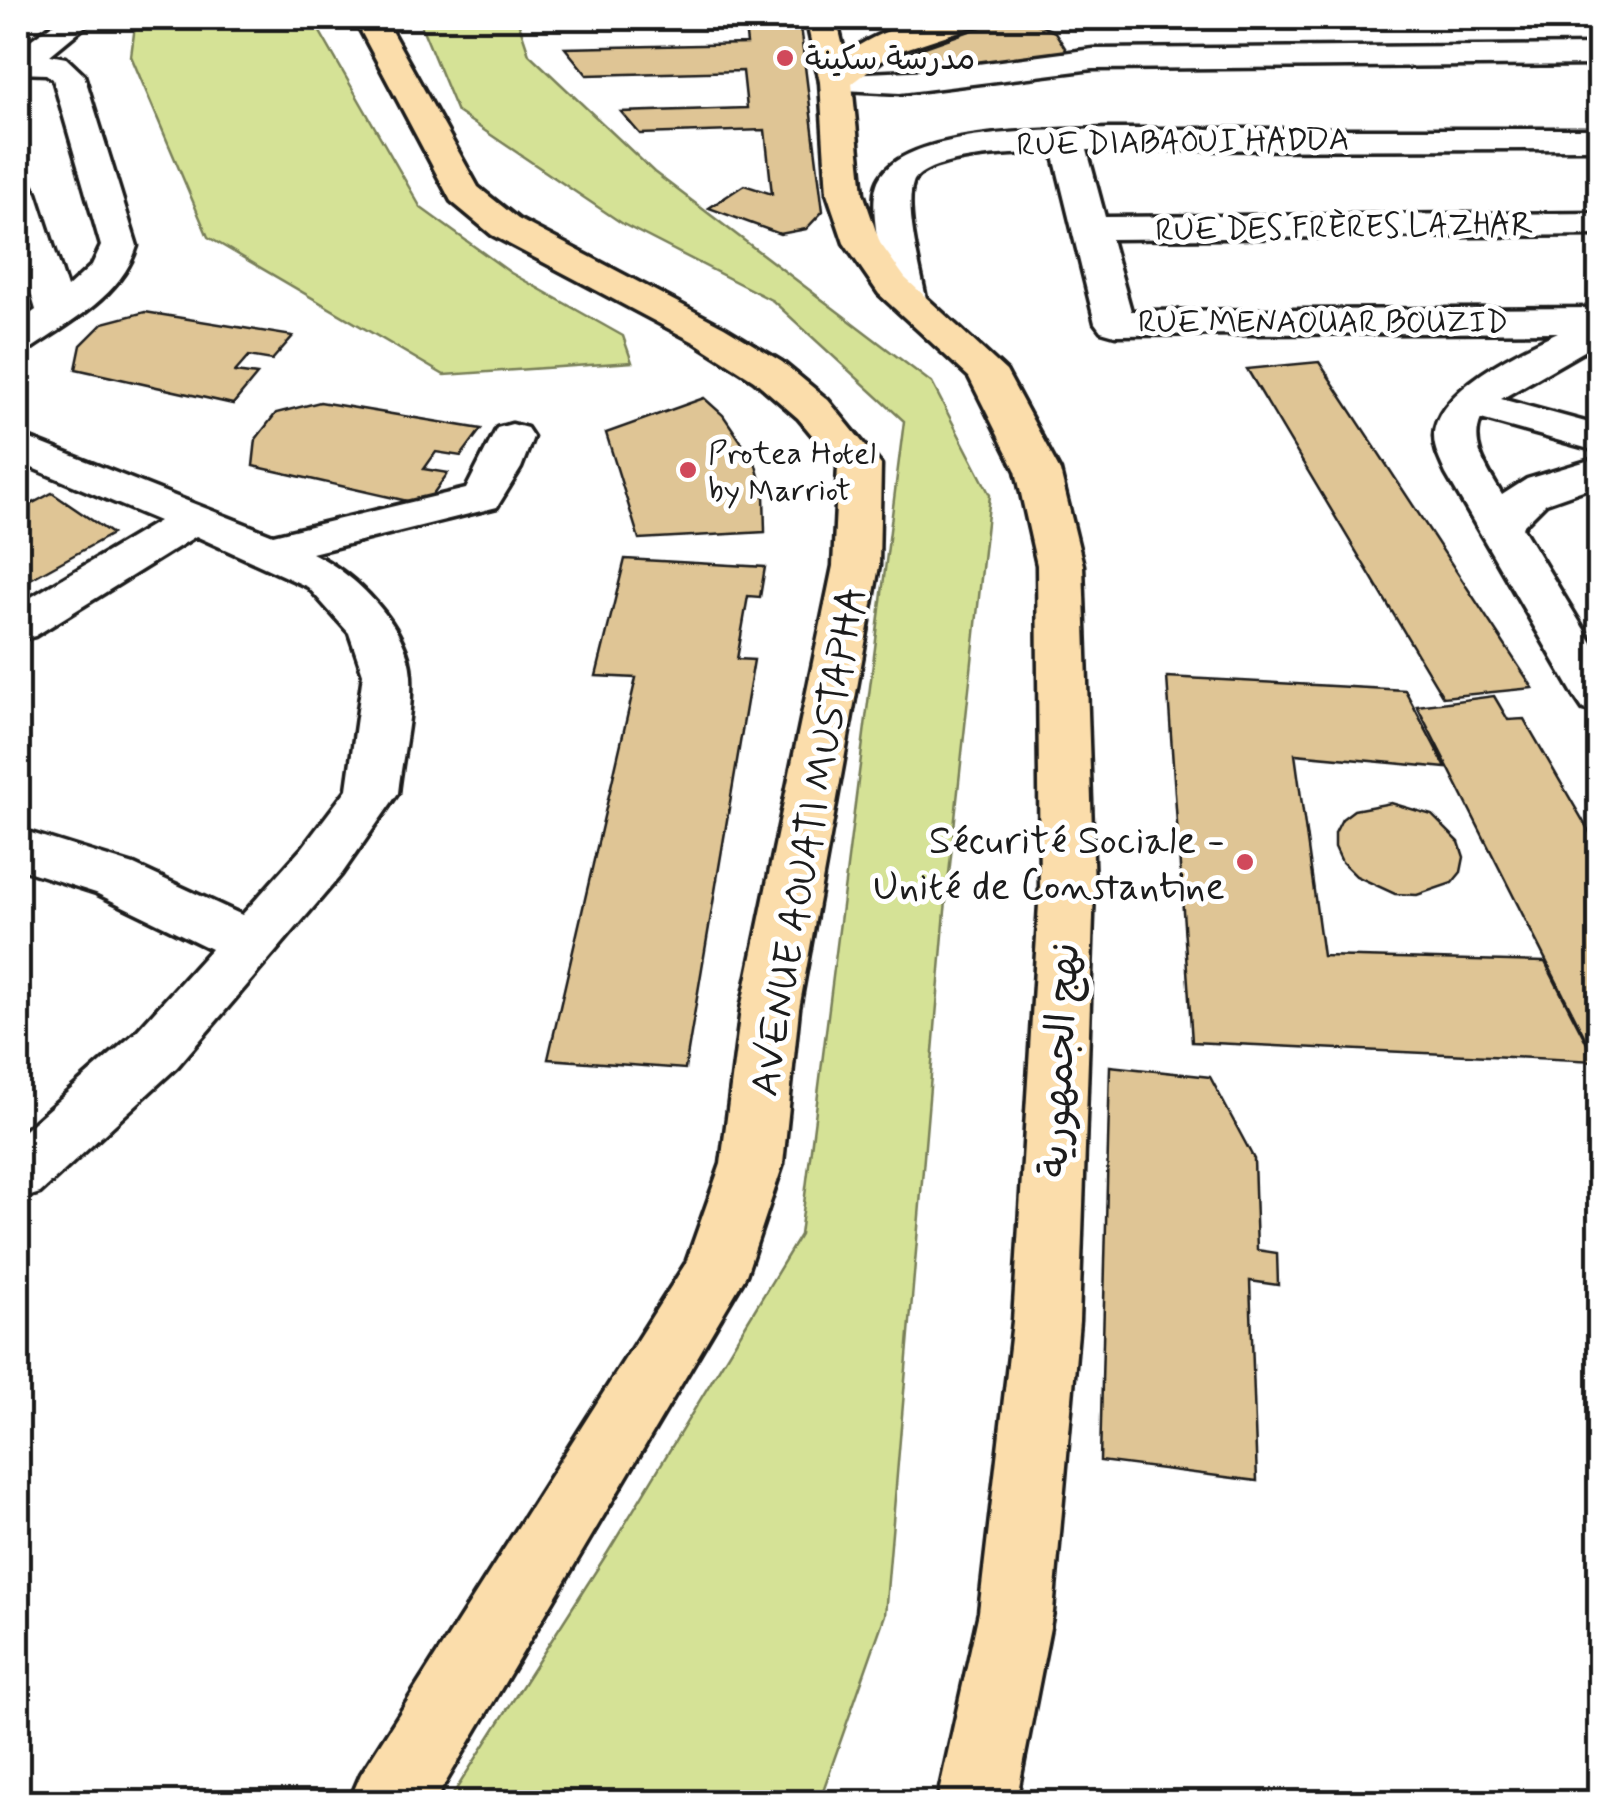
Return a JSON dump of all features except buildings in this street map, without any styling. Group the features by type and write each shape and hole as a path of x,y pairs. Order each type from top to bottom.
{"main road":[{"name":"AVENUE AOUATI MUSTAPHA","path":"369,18 464,193 505,227 710,335 768,371 814,409 860,466 856,566 770,1008 752,1164 714,1275 389,1802"},
{"name":"نهج الجمهورية","path":"821,18 836,82 845,193 856,226 892,286 986,371 1038,471 1060,565 1067,888 1046,1321 1016,1612 977,1802"},
{"path":"836,82 847,68 881,46 967,18"}],"street":[{"path":"19,63 80,18"},
{"path":"1292,18 1304,56"},
{"path":"836,82 893,85 1052,60 1600,55"},
{"path":"18,340 103,276 118,256 119,246 68,74 55,65 19,63"},
{"name":"RUE DIABAOUI HADDA","path":"907,299 894,214 895,184 907,167 968,146 1067,140 1600,139"},
{"name":"RUE MENAOUAR BOUZID","path":"1067,140 1115,322 1600,323"},
{"path":"18,193 56,312"},
{"name":"RUE DES FRÈRES LAZHAR","path":"1089,228 1600,224"},
{"path":"1600,323 1493,385 1472,404 1456,428 1456,447 1600,697"},
{"path":"1472,404 1600,439"},
{"path":"269,550 482,498 500,468 512,436"},
{"path":"18,447 269,550 324,577 371,628 386,674 372,793 322,861 156,1050 18,1174"},
{"path":"1500,528 1516,502 1544,487 1600,470"},
{"path":"18,625 193,519"},
{"path":"18,848 115,879 248,942"}],"green space":[{"path":"136,18 312,18 421,208 511,273 623,336 632,362 444,375 208,237 131,56"},
{"path":"418,18 517,18 529,54 654,172 932,383 990,495 945,911 885,1615 819,1802 448,1802 608,1552 800,1235 904,421 773,301 623,224 457,112"}],"place":[{"name":"مدرسة سكينة","path":"785,58"},
{"name":"Protea Hotel by Marriot","path":"688,470"},
{"name":"Sécurité Sociale - Unité de Constantine","path":"1245,862"}]}
